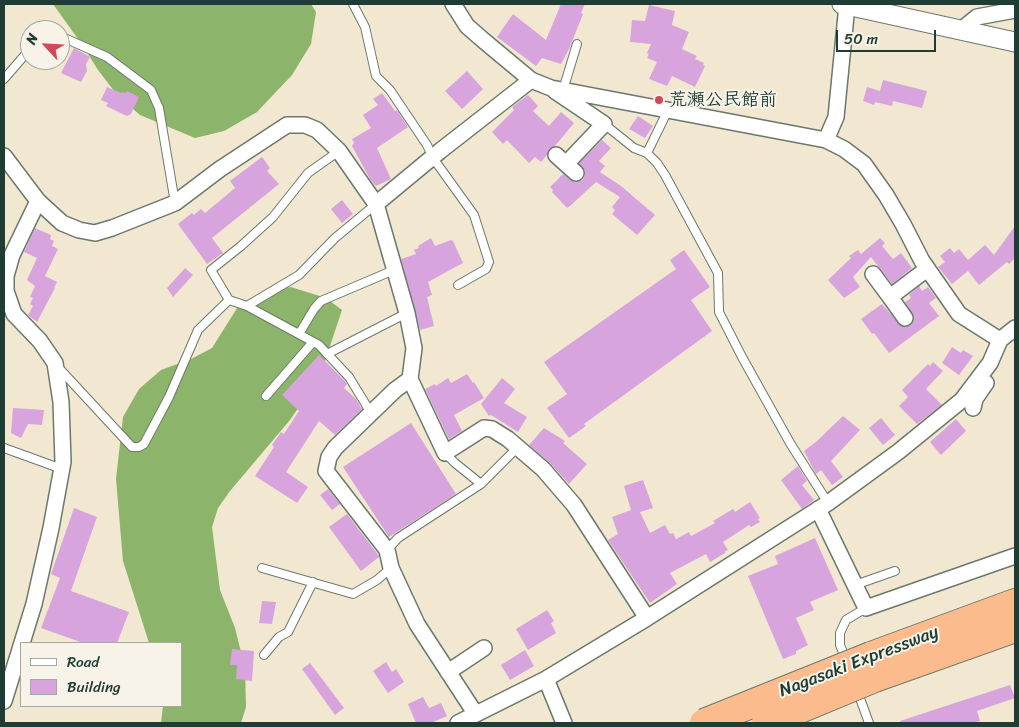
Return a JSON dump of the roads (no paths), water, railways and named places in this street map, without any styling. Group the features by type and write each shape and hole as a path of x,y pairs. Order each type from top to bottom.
{"highway":[{"name":"Nagasaki Expressway","path":"766,723 863,671 1015,602"},
{"name":"Nagasaki Expressway","path":"704,723 863,671 1015,628"}],"street":[{"path":"453,4 467,26 531,80 557,89 826,140 844,149 864,164 886,195 927,269 959,314 1000,340"},
{"path":"826,140 836,117 845,4 1015,42"},
{"path":"961,30 977,17 1015,10"},
{"path":"376,204 531,80"},
{"path":"557,89 604,124 566,164"},
{"path":"4,156 38,200 62,223 79,230 95,233 175,203 220,169 287,125 305,125 318,130 339,151 376,204 407,313 414,348 410,379 445,453 484,428 492,429 518,447 543,469 574,505 647,618"},
{"path":"22,642 34,604 64,462 61,402 55,363 40,341 14,314 6,291 6,276 12,255 38,200"},
{"path":"890,297 927,269"},
{"path":"872,274 905,318"},
{"path":"458,723 546,679 777,537 823,506 898,452 962,400 990,363 1000,340 1015,328"},
{"path":"973,408 975,399 990,376 984,370"},
{"path":"410,379 395,390 335,448 329,457 326,471 387,550 391,568 417,624 475,713"},
{"path":"823,506 866,608 1015,556"},
{"path":"448,672 484,648"},
{"path":"4,701 20,649"},
{"path":"546,679 564,723"}],"lane":[{"path":"353,4 365,27 376,76 390,90 427,145 433,158 474,216 489,262 486,269 458,285"},
{"path":"70,40 107,57 151,90 159,108 175,203"},
{"path":"557,89 577,44"},
{"path":"4,79 20,61"},
{"path":"647,153 668,110"},
{"path":"604,124 634,148 647,153 665,175 718,273 719,312 823,506"},
{"path":"339,151 308,173 273,217 211,270 229,300 247,306 319,345 349,377 371,413"},
{"path":"247,306 299,275 335,238 376,204"},
{"path":"299,334 314,308 322,301 394,270"},
{"path":"55,363 132,447 139,447 144,444 169,396 198,330 229,300"},
{"path":"327,354 407,313"},
{"path":"266,396 312,342"},
{"path":"387,550 398,538 481,484 518,447"},
{"path":"4,448 62,469"},
{"path":"445,453 481,484"},
{"path":"262,568 353,594 377,580 391,568"},
{"path":"855,585 895,571"},
{"path":"264,656 279,637 288,632 313,582"},
{"path":"866,608 846,620 840,633 840,645 863,671 869,723"}],"place":[{"name":"荒瀬公民館前","path":"659,100"}]}
